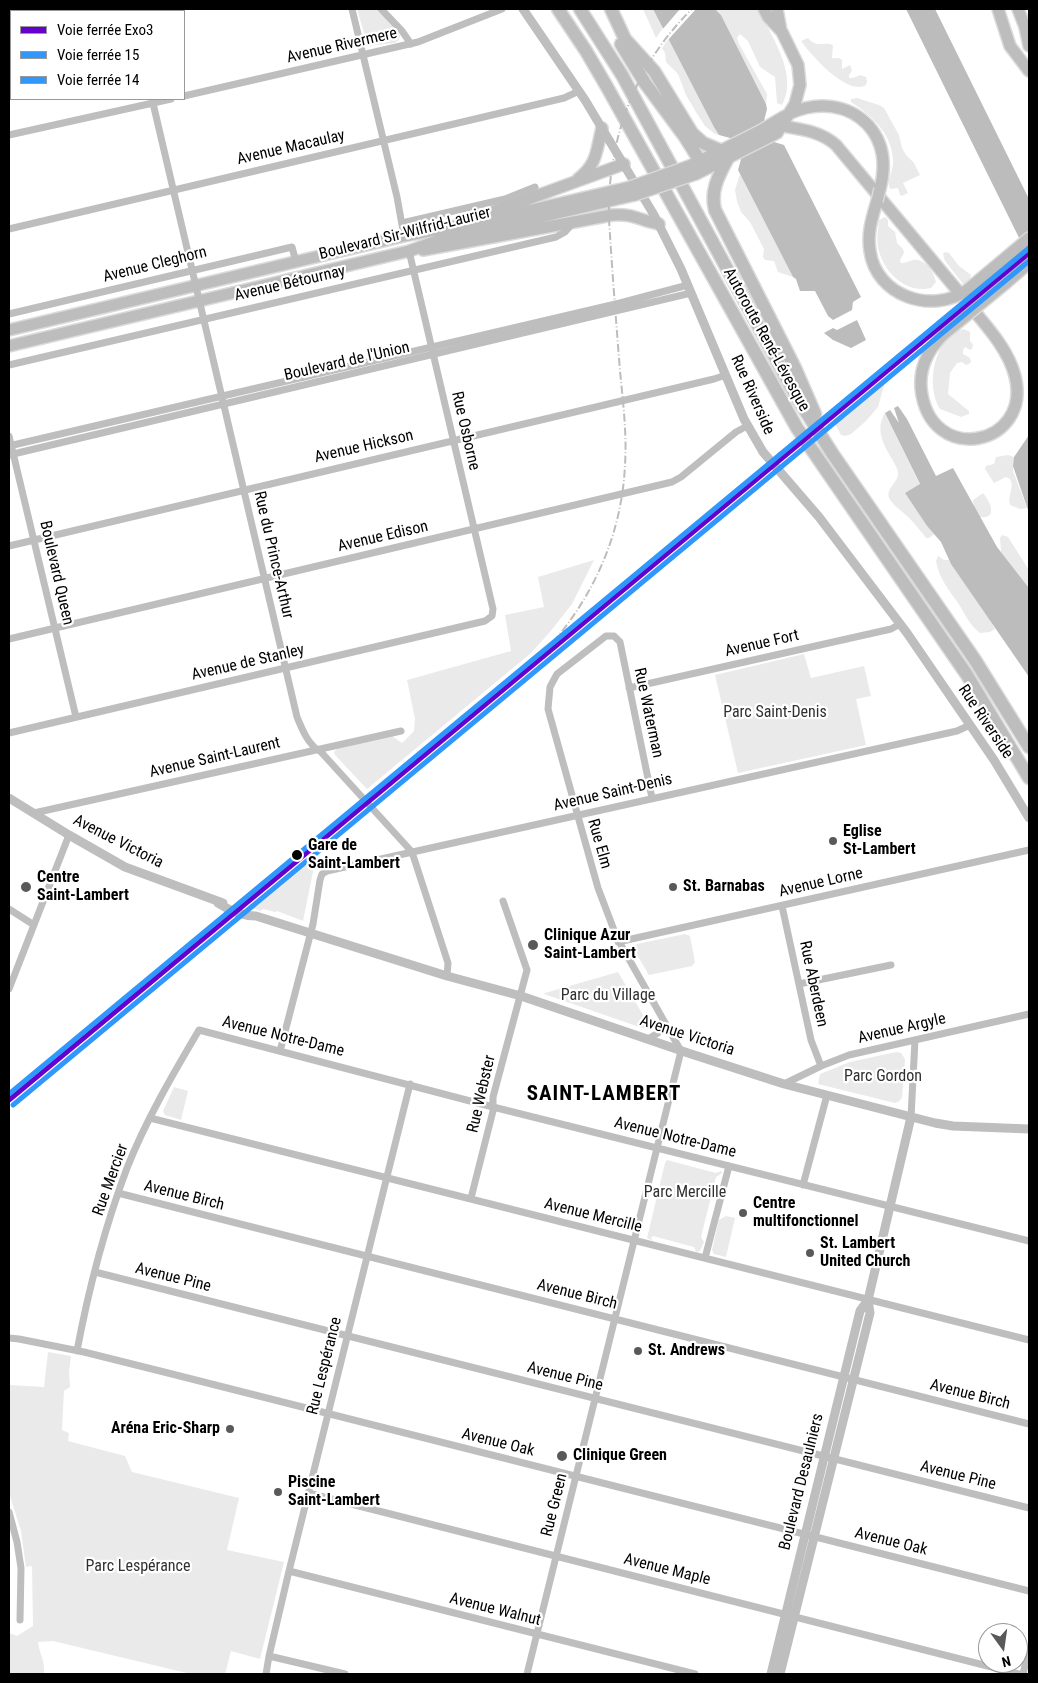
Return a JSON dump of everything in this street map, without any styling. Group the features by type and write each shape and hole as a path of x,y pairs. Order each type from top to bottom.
{"highway":[{"name":"Autoroute René-Lévesque","path":"558,9 607,86 793,422 966,675 1029,778"},
{"path":"602,9 639,74 690,144 696,167"},
{"name":"Autoroute René-Lévesque","path":"582,10 622,75 776,360 832,454 975,660 1029,747"},
{"path":"615,12 628,42 657,76 692,133 703,143 730,152 715,185 713,202 716,214 795,368 832,454"}],"main road":[{"path":"764,9 768,17 782,32"},
{"path":"777,9 782,32 796,61 799,74 798,95 790,113"},
{"path":"998,9 1010,46 1029,71"},
{"path":"1018,9 1025,27 1029,46"},
{"name":"Boulevard Sir-Wilfrid-Laurier","path":"9,346 409,251 440,240 514,223 632,191 665,176 696,167 730,152 774,129 790,113 809,107 826,106 845,110 862,119 874,132 882,149 884,167 869,234 871,257 881,278 902,294 913,299 927,301 952,298 964,292 1029,238"},
{"path":"573,183 593,163 602,128"},
{"path":"774,129 795,128 808,130 820,134 836,145 957,290"},
{"path":"466,223 624,164"},
{"name":"Boulevard Sir-Wilfrid-Laurier","path":"9,330 404,236 632,191"},
{"path":"409,251 432,250 622,214 659,224"},
{"path":"462,244 514,223"},
{"path":"379,258 401,243 404,236"},
{"path":"975,312 995,336 1014,370 1017,388 1016,403 1011,416 997,430 983,437 963,438 945,432 931,420 924,402 921,384 924,362 933,346 950,329 1029,263"}],"street":[{"path":"352,9 404,236"},
{"path":"381,9 402,31 411,44"},
{"name":"Avenue Rivermere","path":"185,96 411,44 502,9"},
{"name":"Rue Riverside","path":"523,9 579,91 659,224 690,289 747,426 763,452 819,518 900,624 1008,782 1029,818"},
{"name":"Avenue Macaulay","path":"9,229 567,97 579,91"},
{"path":"9,135 153,101"},
{"name":"Rue du Prince-Arthur","path":"153,101 297,717 305,735 316,750 321,752 412,852 448,963 447,976"},
{"path":"402,223 505,199 535,187"},
{"name":"Avenue Bétournay","path":"9,365 559,236 573,222"},
{"name":"Avenue Cleghorn","path":"9,314 292,247 296,262"},
{"name":"Rue Osborne","path":"409,251 493,609 492,616"},
{"name":"Boulevard de l'Union","path":"11,455 224,405 690,289"},
{"name":"Boulevard de l'Union","path":"10,446 222,396 432,352"},
{"name":"Avenue Hickson","path":"9,546 714,379 726,374"},
{"name":"Avenue Edison","path":"9,639 672,482 681,477 736,432 747,426"},
{"name":"Boulevard Queen","path":"9,436 11,455 34,540 76,717"},
{"name":"Avenue de Stanley","path":"9,733 485,621 492,616"},
{"name":"Avenue Fort","path":"629,688 891,629 900,624"},
{"name":"Rue Elm","path":"614,636 606,636 557,674 550,687 548,709 598,888 618,942 681,1051"},
{"name":"Rue Waterman","path":"614,636 620,642 630,700 652,798"},
{"name":"Avenue Saint-Denis","path":"310,934 320,880 324,872 954,732 970,725"},
{"name":"Avenue Saint-Laurent","path":"34,813 401,730"},
{"name":"Avenue Victoria","path":"9,798 125,867 218,903 230,904 256,916 310,934 447,976 521,996 784,1084 919,1120 953,1126 1029,1129"},
{"path":"9,989 69,835"},
{"name":"Avenue Lorne","path":"618,942 1029,850"},
{"name":"Rue Webster","path":"471,1198 493,1106 493,1097 527,970 503,901"},
{"name":"Rue Aberdeen","path":"782,906 811,1041 821,1066"},
{"path":"9,909 34,925"},
{"path":"280,1050 310,934"},
{"path":"799,984 891,964"},
{"name":"Avenue Argyle","path":"784,1084 849,1055 1029,1014"},
{"path":"648,1039 658,1033 663,1020"},
{"name":"Avenue Notre-Dame","path":"199,1030 657,1148 1029,1241"},
{"name":"Rue Mercier","path":"77,1351 95,1272 118,1193 128,1166 150,1118 199,1030"},
{"name":"Boulevard Desaulniers","path":"780,1674 790,1615 848,1378 870,1313 868,1300 911,1117 915,1040"},
{"name":"Rue Green","path":"527,1674 681,1051"},
{"name":"Rue Lespérance","path":"266,1674 308,1492 410,1084"},
{"path":"803,1184 826,1095"},
{"name":"Avenue Mercille","path":"150,1118 1029,1340"},
{"path":"705,1258 729,1166"},
{"name":"Avenue Birch","path":"118,1193 1029,1424"},
{"name":"Avenue Pine","path":"95,1272 1029,1508"},
{"name":"Avenue Oak","path":"9,1338 77,1351 1029,1591"},
{"name":"Avenue Maple","path":"308,1492 1021,1674"},
{"path":"9,1512 17,1542 20,1568 20,1620"},
{"name":"Avenue Walnut","path":"289,1571 694,1674"},
{"name":"Boulevard Desaulniers","path":"770,1674 790,1615"},
{"path":"1021,1674 1029,1649"},
{"path":"269,1656 345,1674"}],"green space":[{"path":"357,9 376,9 399,33 399,40 395,43 368,46"},
{"path":"643,9 653,9 663,28 656,38"},
{"path":"715,9 759,9 785,68 787,81 782,105 777,103 775,77 760,67 748,41 740,34 737,38 739,44 767,94 766,104 721,15"},
{"path":"669,38 719,135 705,126 686,95 678,74 666,62 665,53 662,48"},
{"path":"808,38 817,44 833,45 832,58 842,60 842,69 850,65 852,71 849,78 860,75 866,77 866,85 858,87 849,85 831,73 813,56 801,41"},
{"path":"857,98 884,108 899,135 902,148 914,163 920,175 903,183 908,193 902,196 898,188 891,189 889,187 893,164 890,144 874,120 851,102 851,99"},
{"path":"740,174 793,277 778,272 774,261 765,260 763,257 764,249 750,222 741,212 737,201 735,190"},
{"path":"885,217 888,220 888,226 895,232 897,243 903,249 904,253 900,260 901,263 917,260 925,263 931,270 936,282 931,288 922,289 906,285 898,280 886,267 879,251 877,240 879,220"},
{"path":"945,252 949,253 959,266 971,275 969,282 963,284 945,261 943,254"},
{"path":"964,329 970,332 970,341 973,345 970,350 965,347 963,354 970,358 971,362 966,365 962,362 957,363 950,373 948,394 969,411 969,414 961,417 940,409 935,399 933,375 939,351 945,341 954,333"},
{"path":"919,349 903,368 885,382 878,407 866,421 851,434 841,435 833,420"},
{"path":"885,413 920,485 905,493 934,534 929,538 926,538 889,498 889,491 897,479 898,473 881,436 882,419"},
{"path":"1008,455 1014,457 1013,471 1027,508 1020,509 1010,505 1009,498 1012,485 1010,479 1006,477 994,483 985,469 986,466 994,464 996,457"},
{"path":"983,493 990,505 991,513 989,516 979,517 974,508 973,500"},
{"path":"1002,535 1008,537 1029,570 1029,588 1001,552 1000,538"},
{"path":"938,556 944,560 949,560 995,629 990,632 980,633 972,626 941,577 936,561"},
{"path":"594,560 572,604 531,653 367,789 335,755 334,752 338,748 392,736 402,743 414,731 415,719 407,680 511,651 505,615 544,607 538,577"},
{"name":"Parc Saint-Denis","path":"804,654 811,678 864,666 871,696 856,699 866,745 738,773 715,675"},
{"path":"307,860 314,867 303,921 277,911 263,909 261,911 252,908"},
{"path":"685,934 690,936 695,962 692,966 649,975 634,947 637,944"},
{"name":"Parc du Village","path":"618,972 650,1027 645,1029 544,994 545,993"},
{"name":"Parc Gordon","path":"896,1052 901,1053 905,1059 902,1098 898,1102 895,1103 818,1084 820,1074 850,1062"},
{"path":"174,1087 188,1091 181,1120 165,1115 163,1111"},
{"name":"Parc Mercille","path":"667,1160 716,1173 721,1171 722,1173 716,1177 701,1237 704,1242 700,1251 696,1252 694,1247 653,1236 651,1238 653,1241 647,1238"},
{"path":"726,1216 735,1218 726,1257 714,1254 712,1250 719,1220"},
{"name":"Parc Lespérance","path":"48,1352 71,1356 70,1387 64,1391 62,1430 69,1433 68,1441 125,1456 132,1472 239,1498 227,1550 284,1562 260,1659 231,1651 225,1674 191,1674 53,1641 38,1642 44,1665 44,1674 9,1674 9,1633 17,1636 33,1626 32,1566 26,1567 21,1531 9,1493 9,1385 44,1387"}],"shaded area":[{"path":"653,9 715,9 721,15 766,104 767,109 764,121 774,142 784,145 861,297 853,302 852,310 833,320 828,316 815,291 800,291 796,279 793,277 738,170 741,159 730,138 719,135 714,127"},
{"path":"906,9 935,9 1029,199 1029,258"},
{"path":"857,320 866,340 851,348 833,340 824,333 833,328 837,330"},
{"path":"898,406 907,419 936,476 953,468 997,547 1029,588 1029,677 951,564 941,542 927,526 905,493 920,484 885,413 890,410 899,423 894,408"},
{"path":"1029,435 1029,513 1013,466 1014,457"}],"pier":[{"path":"680,9 696,9 667,41 662,30"}],"tunnel":[{"path":"957,290 975,312"}],"railway":[{"path":"514,682 558,637 576,612 592,585 605,557 615,528 622,497 625,442 609,219 613,160 619,132 628,105 640,79 672,31 692,9"}],"rail line":[{"name":"14","path":"9,1094 1029,248"},
{"name":"Exo3","path":"9,1100 1029,253"},
{"name":"15","path":"13,1105 1029,261"}],"place":[{"name":"Eglise St-Lambert","path":"833,841"},
{"name":"Gare de Saint-Lambert","path":"297,855"},
{"name":"Centre Saint-Lambert","path":"26,887"},
{"name":"St. Barnabas","path":"673,887"},
{"name":"Clinique Azur Saint-Lambert","path":"533,945"},
{"name":"Centre multifonctionnel","path":"743,1213"},
{"name":"St. Lambert United Church","path":"810,1253"},
{"name":"St. Andrews","path":"638,1351"},
{"name":"Aréna Eric-Sharp","path":"230,1429"},
{"name":"Clinique Green","path":"562,1456"},
{"name":"Piscine Saint-Lambert","path":"278,1492"}],"district":[{"name":"SAINT-LAMBERT","path":"604,1095"}]}
